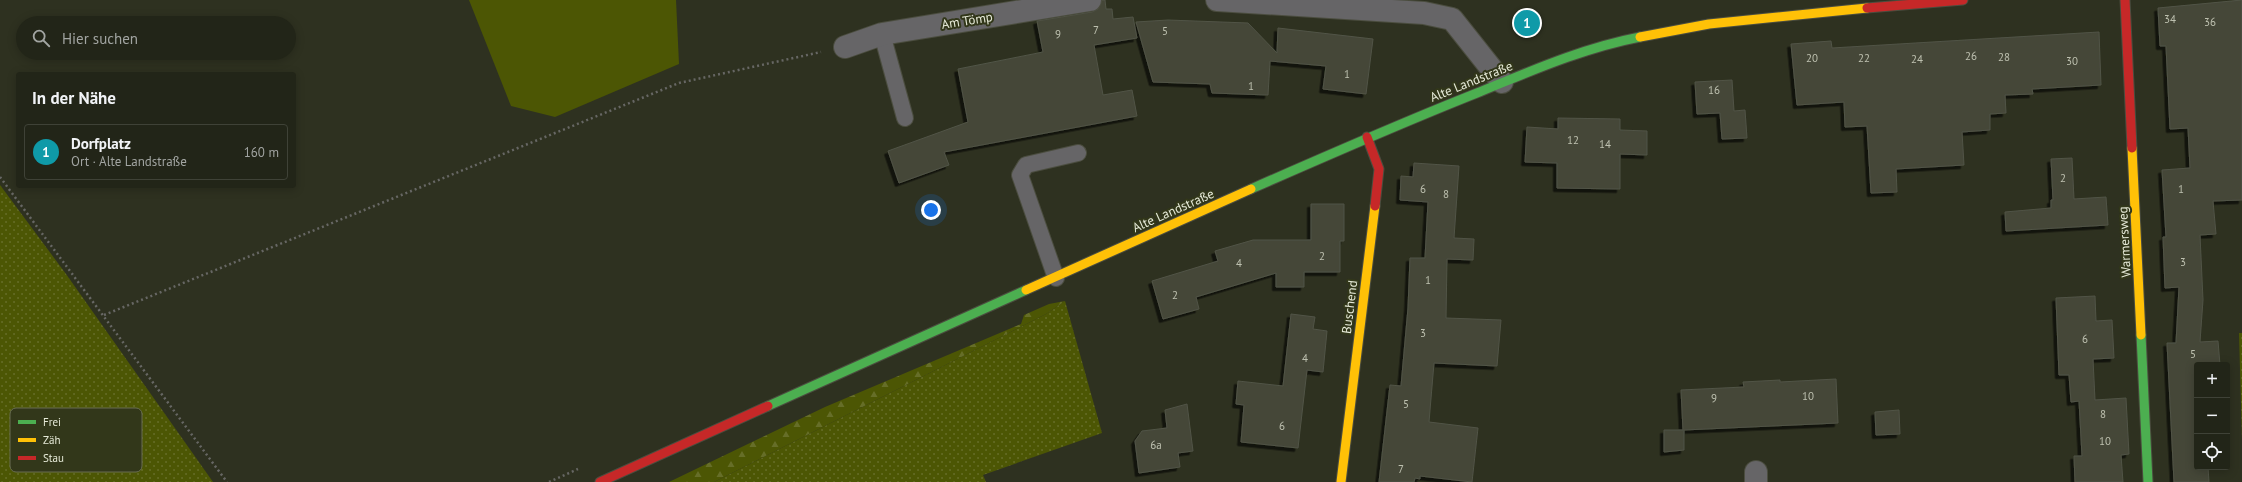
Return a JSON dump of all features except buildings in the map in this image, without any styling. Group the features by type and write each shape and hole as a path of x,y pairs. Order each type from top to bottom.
{"main road":[{"name":"Alte Landstraße","path":"600,482 1367,137 1577,53 1605,44 1709,24 1795,14 1963,0"},
{"name":"Warmersweg","path":"2125,0 2148,482"},
{"name":"Buschend","path":"1341,482 1379,169 1367,137"}],"street":[{"name":"Am Tömp","path":"845,47 882,34 1090,0"},
{"path":"1217,0 1424,13 1452,19 1502,82"}],"lane":[{"path":"882,34 905,118"},
{"path":"1056,278 1020,175 1026,165 1078,153"}],"path":[{"path":"104,315 680,83 845,47"},
{"path":"0,177 227,482"}],"green space":[{"path":"469,0 676,0 679,64 555,117 511,106"},
{"path":"0,185 66,274 213,482 0,482"},
{"path":"1065,301 1102,433 983,475 986,482 714,482 1046,314"},
{"path":"1065,301 1046,314 714,482 669,482 825,407 1021,324 1024,315 1049,304"},
{"path":"2239,333 2242,333 2242,440"}],"traffic: fast":[{"path":"1251,189 1449,104 1537,69 1598,47 1640,37"},
{"path":"768,406 1026,290"},
{"path":"2141,335 2148,482"}],"traffic: slow":[{"path":"1640,37 1709,24 1867,8"},
{"path":"2132,148 2141,335"},
{"path":"1026,290 1251,189"},
{"path":"1341,482 1375,206"}],"traffic: jam":[{"path":"1867,8 1963,0"},
{"path":"2125,0 2132,148"},
{"path":"1367,137 1379,169 1375,206"},
{"path":"600,482 768,406"}],"place":[{"name":"Dorfplatz","path":"1527,23"}]}
